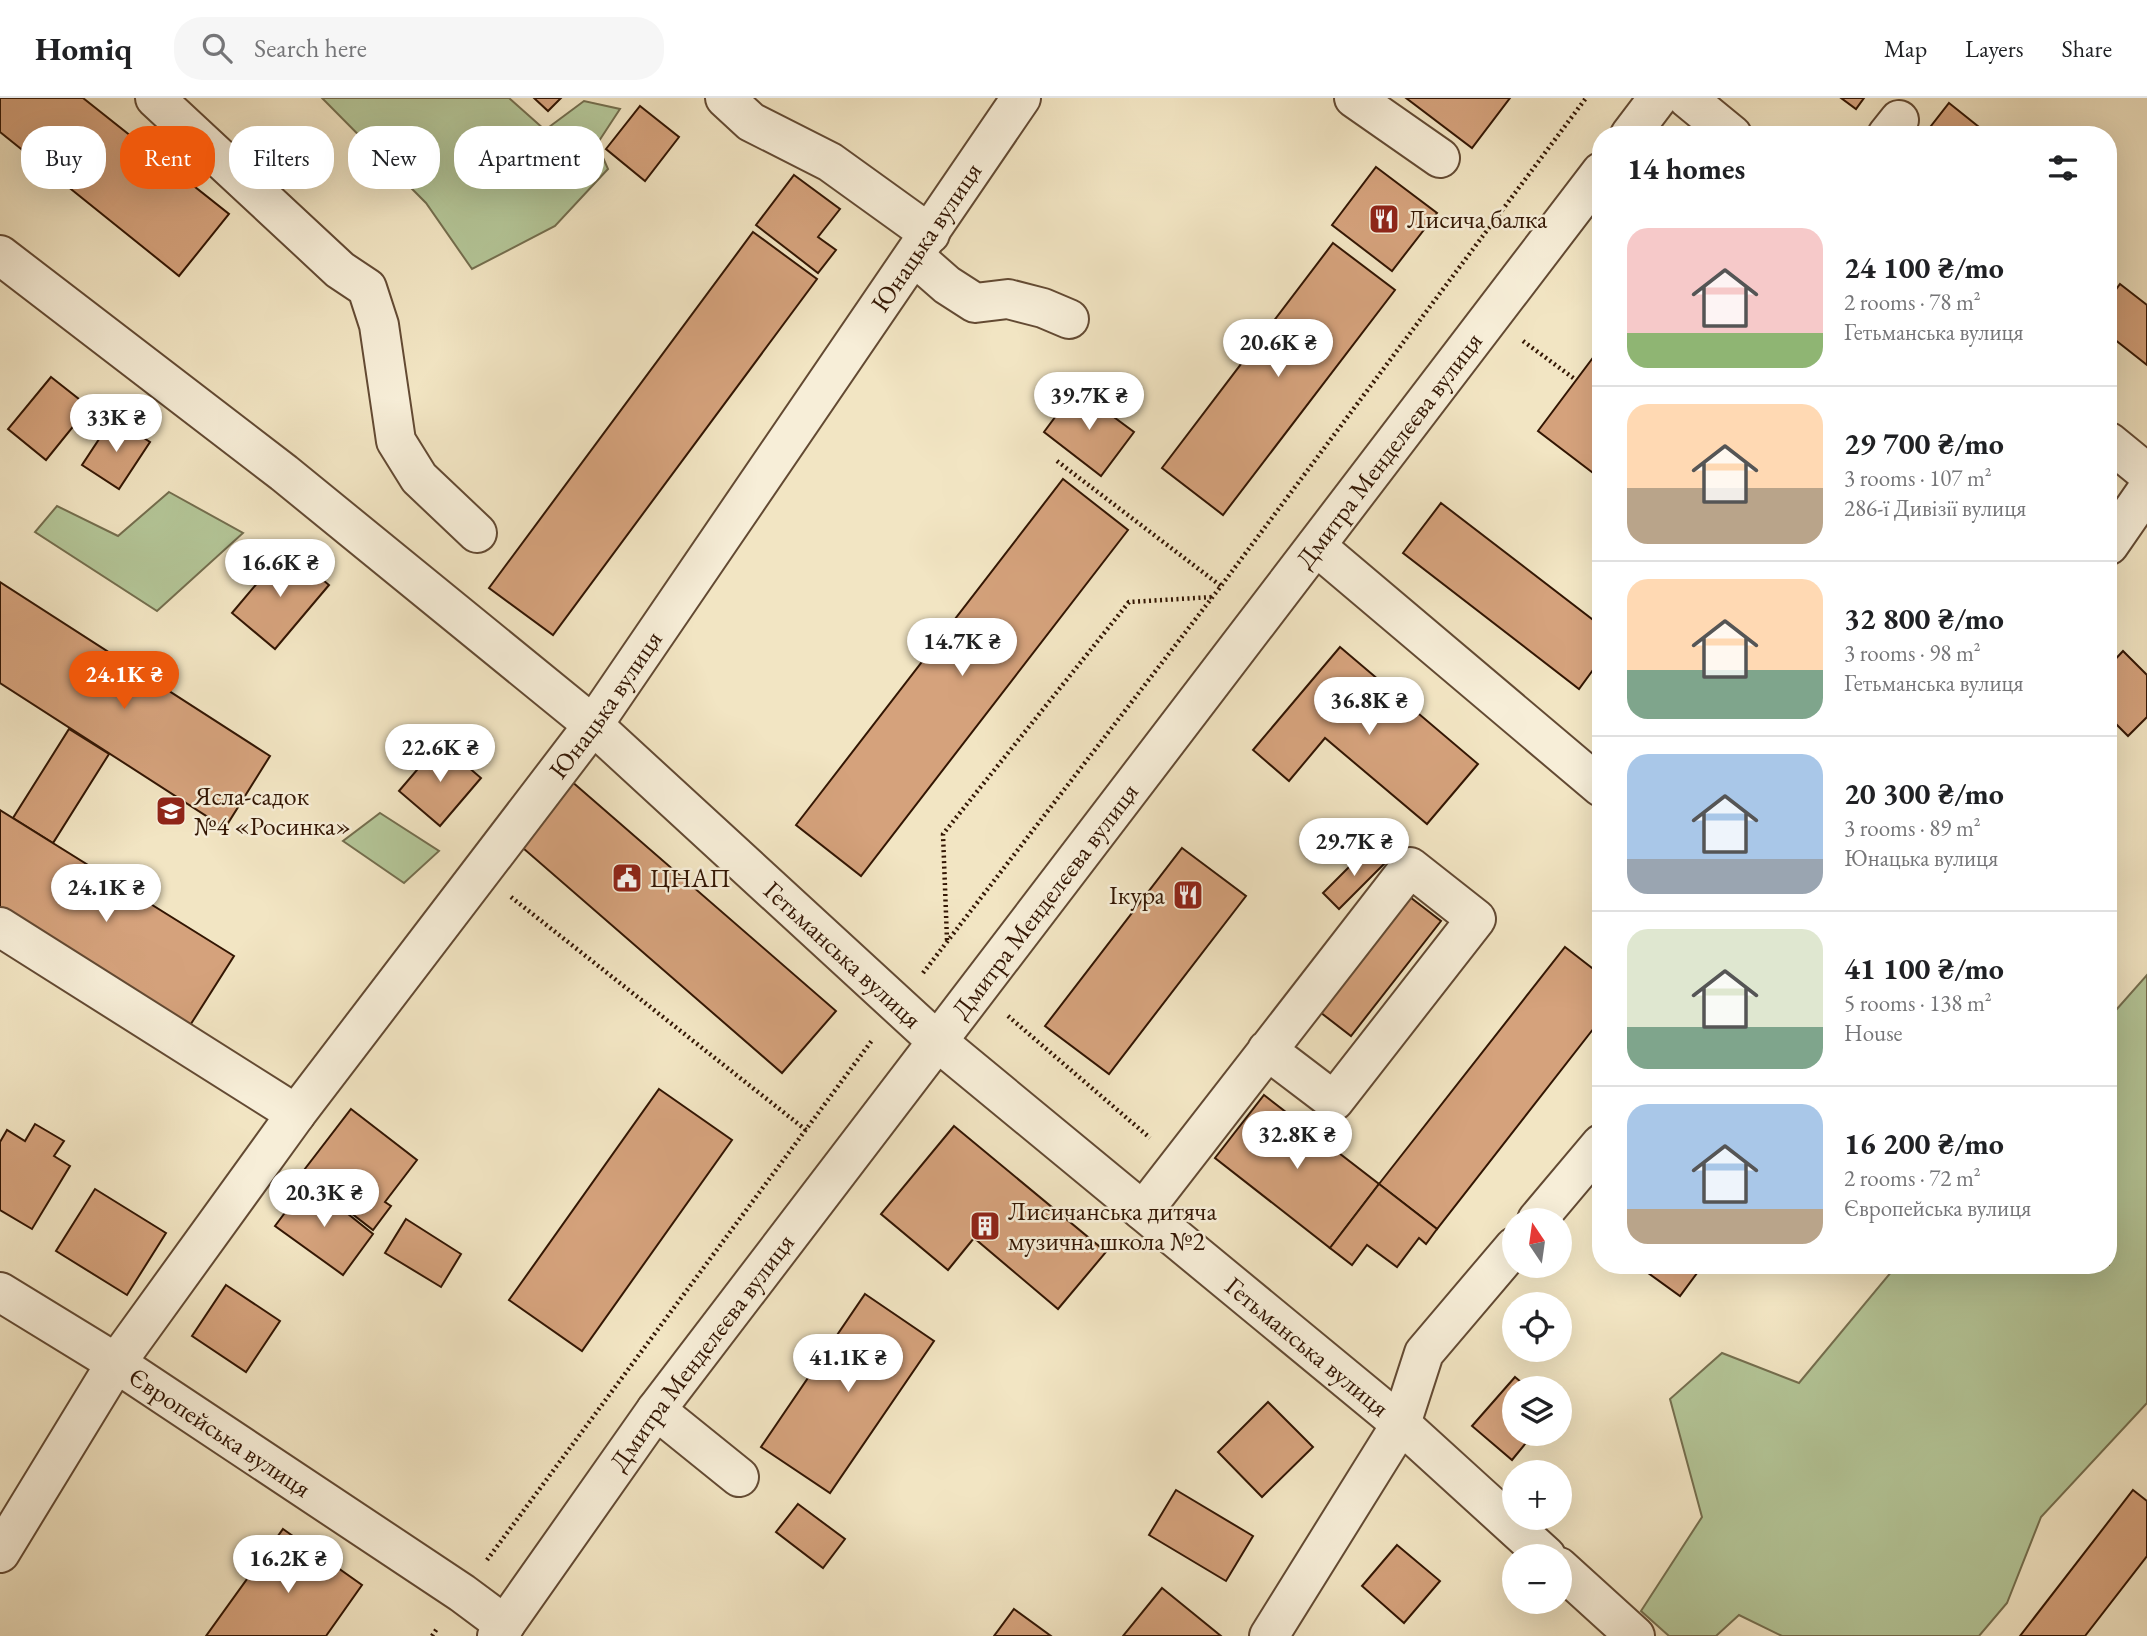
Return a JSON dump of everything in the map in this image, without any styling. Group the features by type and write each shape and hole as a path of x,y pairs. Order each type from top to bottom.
{"street":[{"path":"155,98 341,270 367,288 379,325 396,441 419,478 477,533"},
{"path":"726,98 751,122 830,162 923,245 947,285 975,303 1008,299 1043,308 1069,319"},
{"name":"Юнацька вулиця","path":"0,1553 116,1363 296,1114 593,725 1021,98"},
{"path":"1354,98 1440,158"},
{"path":"1637,126 1658,98"},
{"path":"1687,98 1721,126"},
{"name":"Дмитра Менделєєва вулиця","path":"501,1631 656,1410 1592,184"},
{"name":"Гетьманська вулиця","path":"0,255 284,473 593,725 938,1042 1401,1424 1533,1544"},
{"path":"2117,449 2147,473"},
{"path":"2117,533 2147,490"},
{"path":"1316,546 1592,779"},
{"path":"1143,1211 1267,1050 1410,867 1476,919 1334,1101 1267,1050"},
{"path":"0,926 296,1114"},
{"path":"1547,1208 1592,1155"},
{"path":"1269,1636 1401,1424 1424,1353 1502,1261"},
{"name":"Європейська вулиця","path":"0,1292 116,1363 463,1593 501,1631"},
{"path":"656,1410 739,1477"},
{"path":"1572,1579 1635,1636"}],"path":[{"path":"432,1636 898,1005 1213,597 1586,98"},
{"path":"1513,351 1529,330"},
{"path":"1521,340 1576,380"},
{"path":"1057,461 1221,586"},
{"path":"947,941 943,834 1129,602 1213,597"},
{"path":"480,872 806,1130"},
{"path":"1004,1013 1179,1164"}],"green space":[{"path":"322,98 509,98 540,126 454,126 454,189 589,189 555,226 472,269 426,203 412,189 440,189 440,126 350,126"},
{"path":"584,101 620,109 604,133 604,126 550,126"},
{"path":"169,492 243,533 157,611 35,532 57,506 118,536"},
{"path":"380,813 439,851 404,883 343,841"},
{"path":"2147,975 2147,1403 2041,1517 2007,1603 1979,1636 1782,1636 1739,1615 1716,1636 1669,1636 1641,1611 1702,1517 1670,1399 1722,1353 1799,1383 1890,1274 2117,1274 2117,1009"}],"building":[{"path":"0,98 83,98 120,127 120,189 198,189 229,214 179,276 71,189 106,189 106,126 21,126 21,149 0,132"},
{"path":"534,98 561,98 548,111"},
{"path":"1406,98 1510,98 1472,148"},
{"path":"1841,98 1864,98 1856,109"},
{"path":"1949,103 1978,126 1931,126"},
{"path":"640,106 679,137 645,181 606,149"},
{"name":"Лисича балка","path":"1376,167 1437,213 1392,271 1332,225"},
{"path":"794,175 840,209 818,237 836,250 818,273 756,225"},
{"path":"753,232 817,279 553,635 489,588"},
{"path":"1333,243 1395,290 1223,515 1162,468"},
{"path":"2120,284 2147,305 2147,365 2117,341 2117,288"},
{"path":"1592,359 1592,472 1538,431"},
{"path":"51,377 89,407 46,460 8,429"},
{"path":"1076,389 1134,432 1101,476 1044,432"},
{"path":"113,418 150,442 119,489 82,465"},
{"path":"1063,479 1128,530 861,876 796,825"},
{"path":"1441,503 1592,619 1592,671 1579,689 1403,553"},
{"path":"286,549 329,585 275,649 232,613"},
{"path":"0,582 270,756 225,828 0,683"},
{"path":"1340,647 1478,764 1427,824 1325,738 1289,781 1253,750"},
{"path":"2123,651 2147,675 2147,717 2128,736 2117,725 2117,657"},
{"path":"69,729 109,754 53,843 13,818"},
{"path":"440,743 481,778 440,826 399,791"},
{"path":"570,780 836,1011 782,1073 516,842"},
{"path":"0,810 234,956 189,1027 0,909"},
{"path":"1369,847 1385,863 1339,909 1323,893"},
{"path":"1182,848 1246,896 1109,1074 1045,1026"},
{"path":"1406,894 1441,921 1351,1036 1316,1009"},
{"path":"1565,947 1592,968 1592,1031 1437,1229 1379,1184"},
{"path":"659,1089 732,1140 582,1351 509,1300"},
{"path":"1264,1095 1379,1184 1330,1248 1215,1158"},
{"path":"351,1109 417,1160 385,1202 391,1206 373,1230 301,1174"},
{"path":"35,1124 64,1141 54,1156 70,1166 32,1229 0,1210 0,1142 7,1130 25,1141"},
{"name":"Лисичанська дитяча музична школа №2","path":"954,1126 1106,1252 1058,1309 974,1238 948,1270 881,1214"},
{"path":"308,1182 373,1234 343,1275 275,1226"},
{"path":"1379,1184 1437,1229 1426,1244 1419,1238 1397,1267 1367,1245 1352,1265 1330,1248"},
{"path":"95,1189 166,1233 127,1295 56,1251"},
{"path":"406,1219 461,1254 441,1287 385,1253"},
{"path":"1649,1274 1696,1274 1680,1296"},
{"path":"226,1285 280,1321 246,1372 192,1336"},
{"path":"865,1294 934,1341 830,1493 761,1447"},
{"path":"1502,1392 1502,1446 1523,1446 1512,1460 1472,1426"},
{"path":"1268,1402 1313,1447 1262,1497 1218,1452"},
{"path":"1176,1490 1253,1536 1226,1581 1149,1535"},
{"path":"2133,1490 2147,1501 2147,1556 2085,1636 2020,1636"},
{"path":"798,1504 845,1539 823,1568 776,1532"},
{"path":"283,1529 362,1585 326,1636 206,1636"},
{"path":"1397,1545 1440,1581 1404,1623 1362,1586"},
{"path":"1162,1588 1221,1636 1123,1636"},
{"path":"1014,1609 1051,1636 994,1636"}],"place":[{"name":"Лисича балка","path":"1384,219"},
{"name":"Ясла-садок №4 «Росинка»","path":"171,811"},
{"name":"ЦНАП","path":"627,878"},
{"name":"Ікура","path":"1188,895"},
{"name":"Лисичанська дитяча музична школа №2","path":"985,1226"}]}
